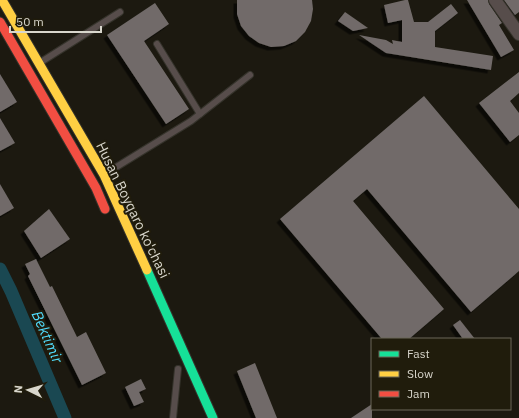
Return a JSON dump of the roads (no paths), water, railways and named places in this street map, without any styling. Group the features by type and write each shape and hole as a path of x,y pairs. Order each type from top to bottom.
{"main road":[{"name":"Husan Boyqaro ko'chasi","path":"2,0 104,175 213,418"},
{"name":"Husan Boyqaro ko'chasi","path":"0,23 96,188 109,217"},
{"path":"177,366 184,383"}],"street":[{"path":"495,0 519,34"}],"lane":[{"path":"39,63 120,12"},
{"path":"157,44 200,114"},
{"path":"104,175 191,121 250,75"},
{"path":"173,418 177,366"}],"waterway":[{"name":"Bektimir","path":"0,269 11,291 65,418"}]}
